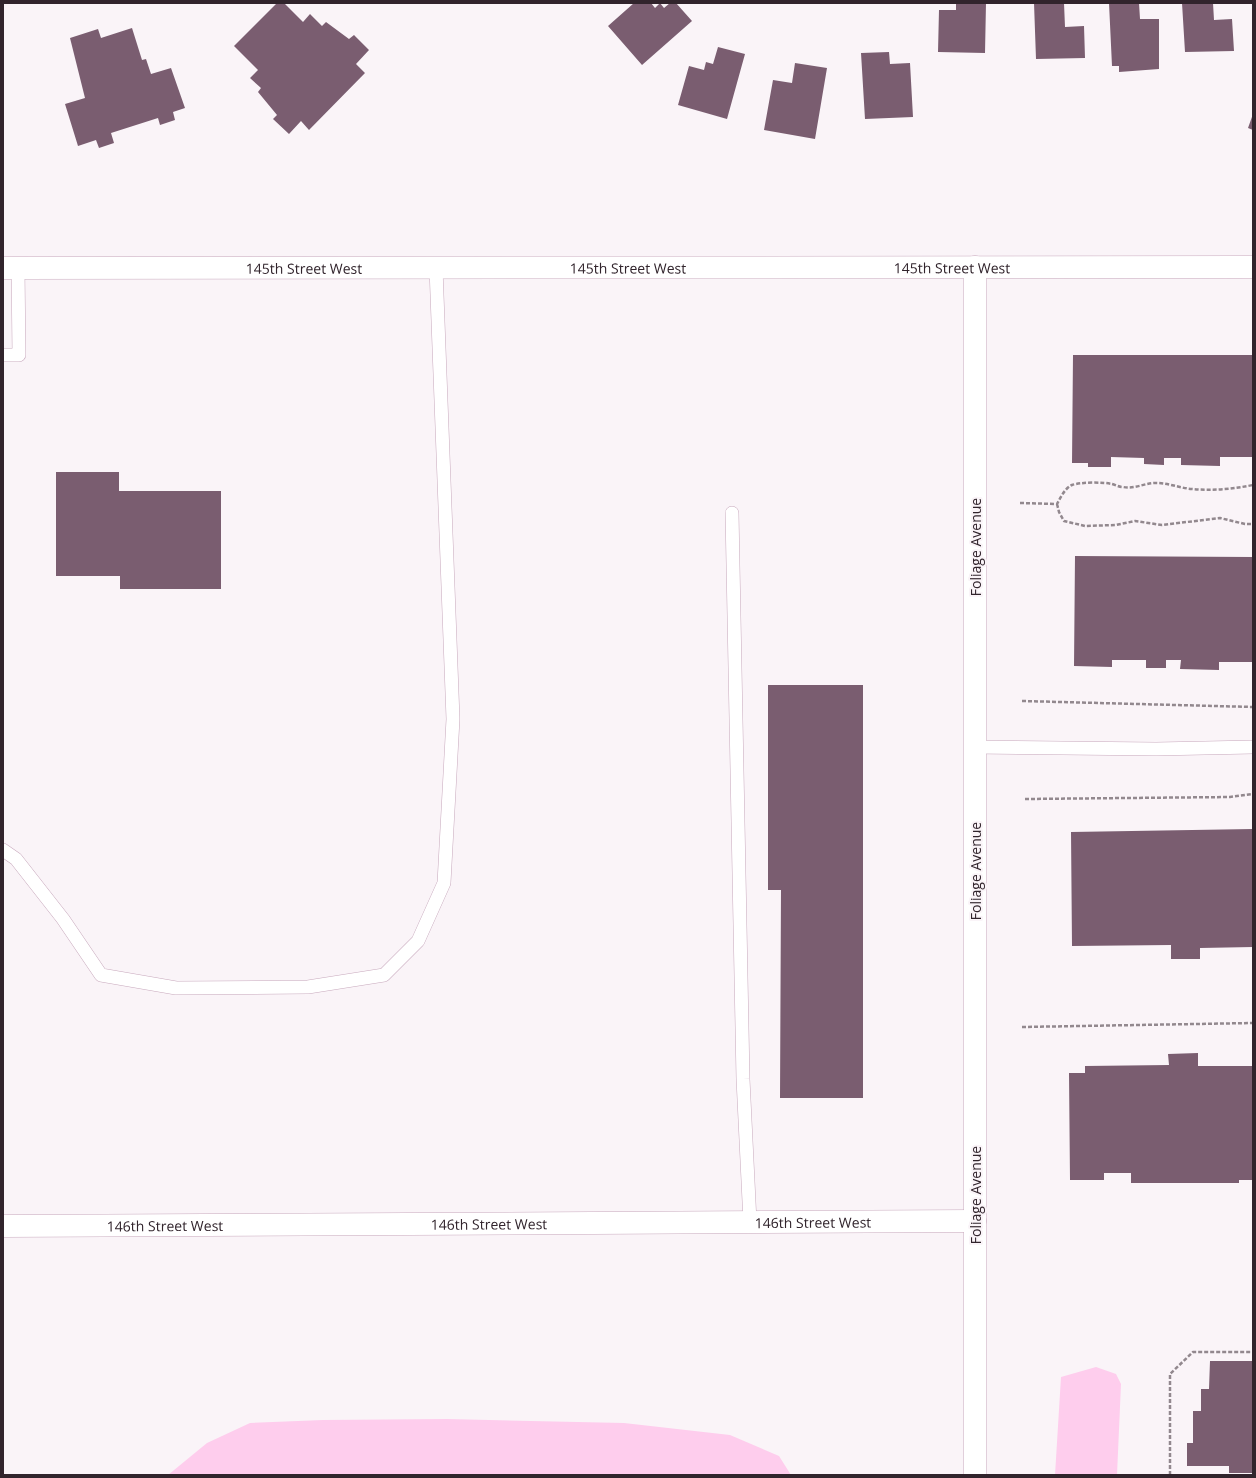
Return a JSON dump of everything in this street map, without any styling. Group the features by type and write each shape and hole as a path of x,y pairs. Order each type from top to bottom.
{"street":[{"name":"Foliage Avenue","path":"975,267 975,1475"},
{"name":"145th Street West","path":"10,268 1253,267"},
{"name":"146th Street West","path":"3,1226 975,1221"}],"lane":[{"path":"3,355 19,355 10,268"},
{"path":"3,850 16,859 63,918 101,975 176,988 308,987 384,975 418,941 444,883 453,719 436,268"},
{"path":"732,513 743,1079 750,1222"},
{"path":"975,747 1156,749 1253,747"}],"path":[{"path":"1253,485 1193,490 1158,483 1134,488 1124,488 1111,484 1071,485 1062,494 1057,504 1064,521 1085,526 1116,525 1135,521 1162,525 1220,518 1245,524 1253,524"},
{"path":"1020,503 1057,504"},
{"path":"1022,700 1253,707"},
{"path":"1025,799 1230,797 1253,794"},
{"path":"1022,1027 1253,1023"},
{"path":"1170,1475 1170,1374 1192,1352 1253,1352"}],"shaded area":[{"path":"1096,1367 1116,1374 1121,1384 1117,1475 1055,1475 1061,1377"},
{"path":"447,1419 624,1423 730,1435 779,1456 791,1475 168,1475 207,1443 250,1423 323,1420"}],"building":[{"path":"277,3 284,3 303,22 310,14 322,26 326,22 349,39 354,35 369,50 356,64 365,73 309,130 301,121 289,134 273,119 277,115 258,92 261,88 250,78 258,70 234,46"},
{"path":"634,3 651,3 655,8 660,3 664,8 670,3 676,3 692,21 642,65 608,26"},
{"path":"956,3 986,3 985,53 938,52 939,10 956,10"},
{"path":"1034,3 1064,3 1065,27 1084,26 1085,58 1036,59"},
{"path":"1109,3 1139,3 1140,19 1159,19 1159,69 1119,72 1119,66 1112,66"},
{"path":"1182,3 1213,3 1214,20 1232,19 1234,51 1185,52"},
{"path":"132,28 142,60 146,59 151,74 171,68 185,108 173,112 175,120 160,125 158,118 111,133 114,143 99,148 96,140 78,146 65,104 85,98 70,38 98,29 101,38"},
{"path":"718,47 745,54 727,119 678,105 689,66 704,70 706,62 713,64"},
{"path":"889,52 890,64 910,63 913,117 865,119 861,53"},
{"path":"795,63 827,68 815,139 764,130 773,80 792,83"},
{"path":"1253,114 1253,130 1248,128"},
{"path":"1073,355 1253,355 1253,457 1220,457 1220,466 1181,465 1181,458 1164,458 1164,465 1144,464 1144,458 1111,457 1111,467 1088,467 1088,463 1072,463"},
{"path":"56,472 119,472 119,491 221,491 221,589 120,589 120,576 56,576"},
{"path":"1075,556 1253,557 1253,662 1219,662 1219,670 1180,669 1181,660 1166,660 1166,668 1146,668 1146,660 1112,660 1112,667 1074,666"},
{"path":"768,685 863,685 863,1098 780,1098 781,890 768,890"},
{"path":"1253,829 1253,947 1200,948 1200,959 1171,959 1171,945 1072,946 1071,832"},
{"path":"1198,1053 1198,1066 1253,1066 1253,1180 1239,1180 1239,1183 1131,1183 1131,1173 1104,1173 1104,1180 1070,1180 1069,1073 1085,1073 1085,1066 1169,1065 1168,1054"},
{"path":"1210,1361 1253,1361 1253,1473 1229,1473 1229,1466 1187,1466 1187,1443 1193,1443 1193,1411 1201,1411 1201,1389 1209,1389"}]}
